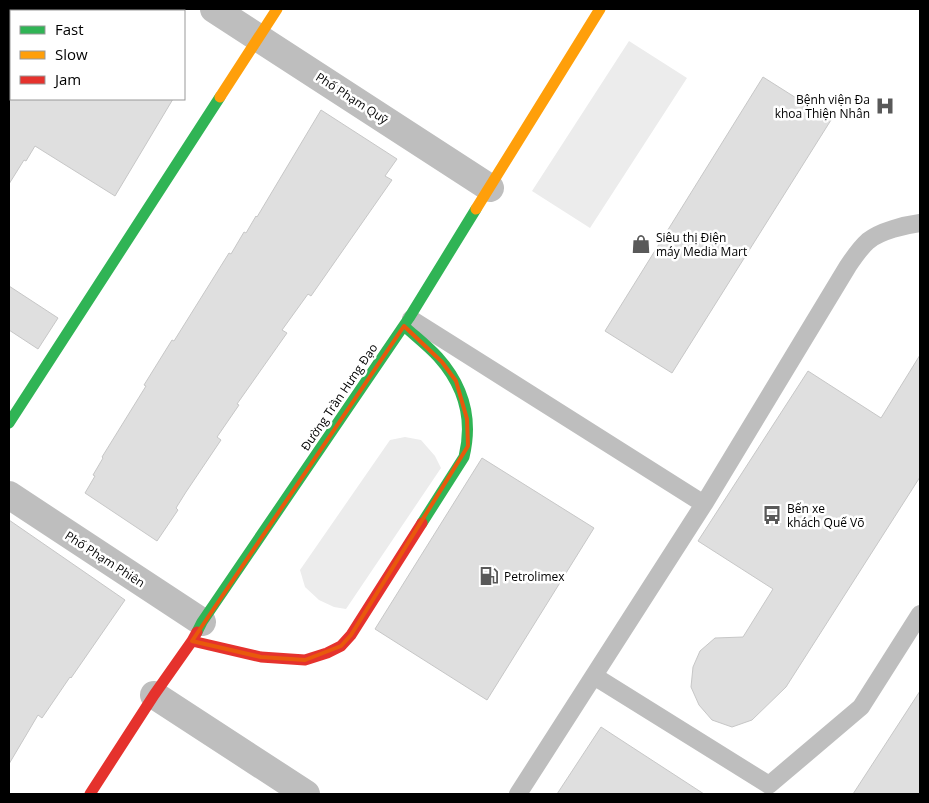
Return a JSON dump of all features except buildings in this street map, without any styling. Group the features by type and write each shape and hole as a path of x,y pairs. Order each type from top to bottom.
{"main road":[{"path":"9,423 277,9"},
{"name":"Đường Trần Hưng Đạo","path":"90,794 197,631 407,322 600,9"},
{"path":"197,631 261,657 305,660 327,653 340,646 351,635 464,457 468,446 464,401 456,381 407,322"}],"street":[{"name":"Phố Phạm Quỹ","path":"214,9 490,188"},
{"name":"Phố Phạm Phiên","path":"9,495 197,631"},
{"path":"154,696 306,794"}],"lane":[{"path":"518,794 704,504 848,266 870,240 896,228 920,223"},
{"path":"407,322 704,504"},
{"path":"594,676 776,790 862,707 920,614"}],"highlighted area":[{"path":"404,326 442,362 456,381 467,419 468,446 351,635 341,646 305,660 261,657 192,641"}],"shaded area":[{"path":"629,41 687,78 590,228 532,191"},
{"path":"405,437 421,440 435,456 441,468 346,609 334,607 319,600 305,587 300,570 390,440"}],"traffic: fast":[{"path":"9,423 220,97"},
{"path":"197,632 409,318 476,209"},
{"path":"404,326 434,353 447,368 460,392 467,417 467,443 464,457 422,523"}],"traffic: slow":[{"path":"220,97 277,9"},
{"path":"476,209 600,9"}],"traffic: jam":[{"path":"192,641 261,657 305,660 341,646 351,635 422,523"},
{"path":"90,794 197,632"}],"place":[{"name":"Bệnh viện Đa khoa Thiện Nhân","path":"885,106"},
{"name":"Siêu thị Điện máy Media Mart","path":"641,244"},
{"name":"Bến xe khách Quế Võ","path":"772,515"},
{"name":"Petrolimex","path":"489,576"}]}
